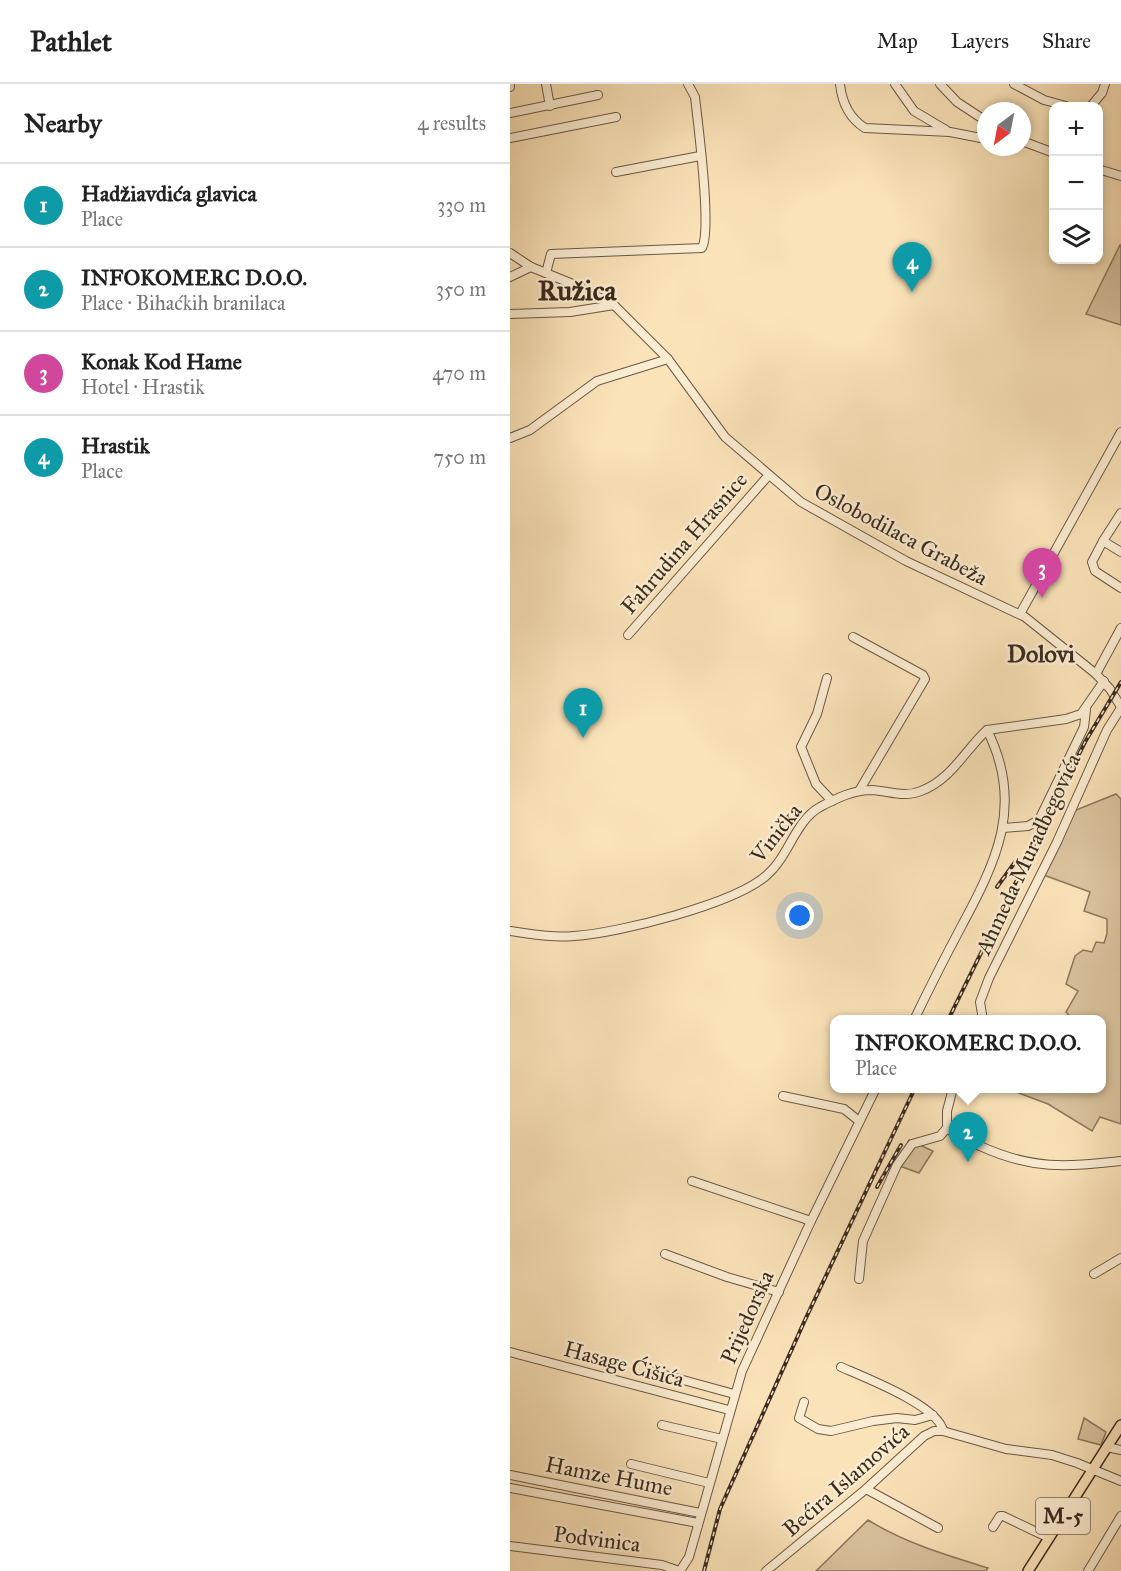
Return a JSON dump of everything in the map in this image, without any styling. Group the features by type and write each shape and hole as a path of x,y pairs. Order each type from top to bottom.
{"main road":[{"name":"M-5","path":"1028,1571 1121,1425"}],"street":[{"path":"546,84 550,106"},
{"path":"840,84 841,97 849,112 865,128 950,132 977,137"},
{"path":"895,84 914,111 950,132"},
{"path":"940,84 957,102 977,116"},
{"path":"1014,84 1051,102"},
{"path":"1094,102 1102,93 1105,84"},
{"path":"546,273 551,254 702,248 705,214 691,88"},
{"path":"510,113 598,95"},
{"path":"510,138 616,117"},
{"path":"1031,146 1049,152"},
{"path":"616,172 700,156"},
{"path":"1103,171 1121,176"},
{"name":"Oslobodilaca Grabeža","path":"510,253 531,267 614,305 668,359 725,437 801,502 906,561 1020,614 1104,681 1121,708"},
{"path":"510,277 531,267"},
{"path":"510,314 570,312 614,305"},
{"path":"510,438 530,430 597,381 668,359"},
{"path":"1020,614 1121,432"},
{"name":"Fahrudina Hrasnice","path":"628,634 768,476"},
{"path":"1121,513 1093,558 1092,567 1121,588"},
{"path":"1103,541 1121,552"},
{"path":"1096,674 1121,628"},
{"path":"853,637 923,675 925,679 859,791"},
{"path":"827,678 817,714 801,747 816,784 832,801"},
{"path":"1004,828 1028,826 1039,820 1084,727 1086,710 1104,681"},
{"name":"Ahmeda Muradbegovića","path":"982,1015 980,1002 989,978 1071,812 1107,730 1121,708"},
{"path":"917,1015 988,875 1004,828 1006,808 1001,764 987,730 1066,719 1086,710"},
{"name":"Vinička","path":"510,931 548,936 589,935 646,922 734,896 770,873 806,819 832,801 859,791 899,794 923,791 954,769 987,730"},
{"name":"Prijedorska","path":"679,1571 689,1557 729,1410 752,1346 874,1093"},
{"path":"860,1279 863,1241 897,1165 912,1144 940,1136 947,1128 947,1111 952,1093"},
{"path":"783,1096 844,1109 859,1121"},
{"path":"947,1128 992,1152 1030,1164 1050,1167 1121,1161"},
{"path":"692,1181 811,1221"},
{"path":"664,1254 727,1277 778,1292"},
{"path":"1094,1274 1121,1258"},
{"name":"Hasage Ćišića","path":"510,1352 729,1410"},
{"path":"841,1367 929,1410 940,1422 943,1431"},
{"path":"654,1372 734,1394"},
{"path":"804,1402 799,1418 825,1431 897,1418 915,1420 933,1415"},
{"path":"662,1425 722,1439"},
{"name":"Bećira Islamovića","path":"766,1571 866,1489 928,1433 943,1431 1006,1449 1052,1455 1096,1465 1121,1481"},
{"path":"1107,1447 1121,1450"},
{"path":"631,1464 709,1483"},
{"name":"Hamze Hume","path":"510,1475 700,1513"},
{"path":"510,1488 698,1523"},
{"path":"866,1489 938,1528"},
{"path":"1088,1571 1121,1515"},
{"path":"993,1527 1003,1516 1049,1538"},
{"name":"Podvinica","path":"510,1546 662,1565 679,1571"}],"shaded area":[{"path":"1121,245 1121,325 1086,314"},
{"path":"1116,794 1121,799 1121,1124 1100,1117 1092,1131 1048,1104 1019,1093 1106,1093 1106,1015 1069,1015 1066,1012 1078,991 1066,984 1075,956 1083,950 1092,952 1096,942 1104,943 1107,934 1107,919 1084,911 1090,892 1041,874 1071,812"},
{"path":"909,1140 933,1151 919,1173 897,1165"},
{"path":"1084,1418 1106,1432 1101,1445 1078,1439"},
{"path":"868,1520 911,1542 988,1568 986,1571 816,1571"}],"railway":[{"path":"950,1015 1085,742 1121,682"},
{"path":"997,887 1018,858"},
{"path":"704,1571 720,1509 805,1320 913,1093"},
{"path":"877,1187 901,1145"}],"place":[{"name":"Hrastik","path":"912,292"},
{"name":"Konak Kod Hame","path":"1042,598"},
{"name":"Hadžiavdića glavica","path":"583,738"},
{"name":"INFOKOMERC D.O.O.","path":"968,1162"}],"district":[{"name":"Ružica","path":"577,290"},
{"name":"Dolovi","path":"1041,654"}]}
